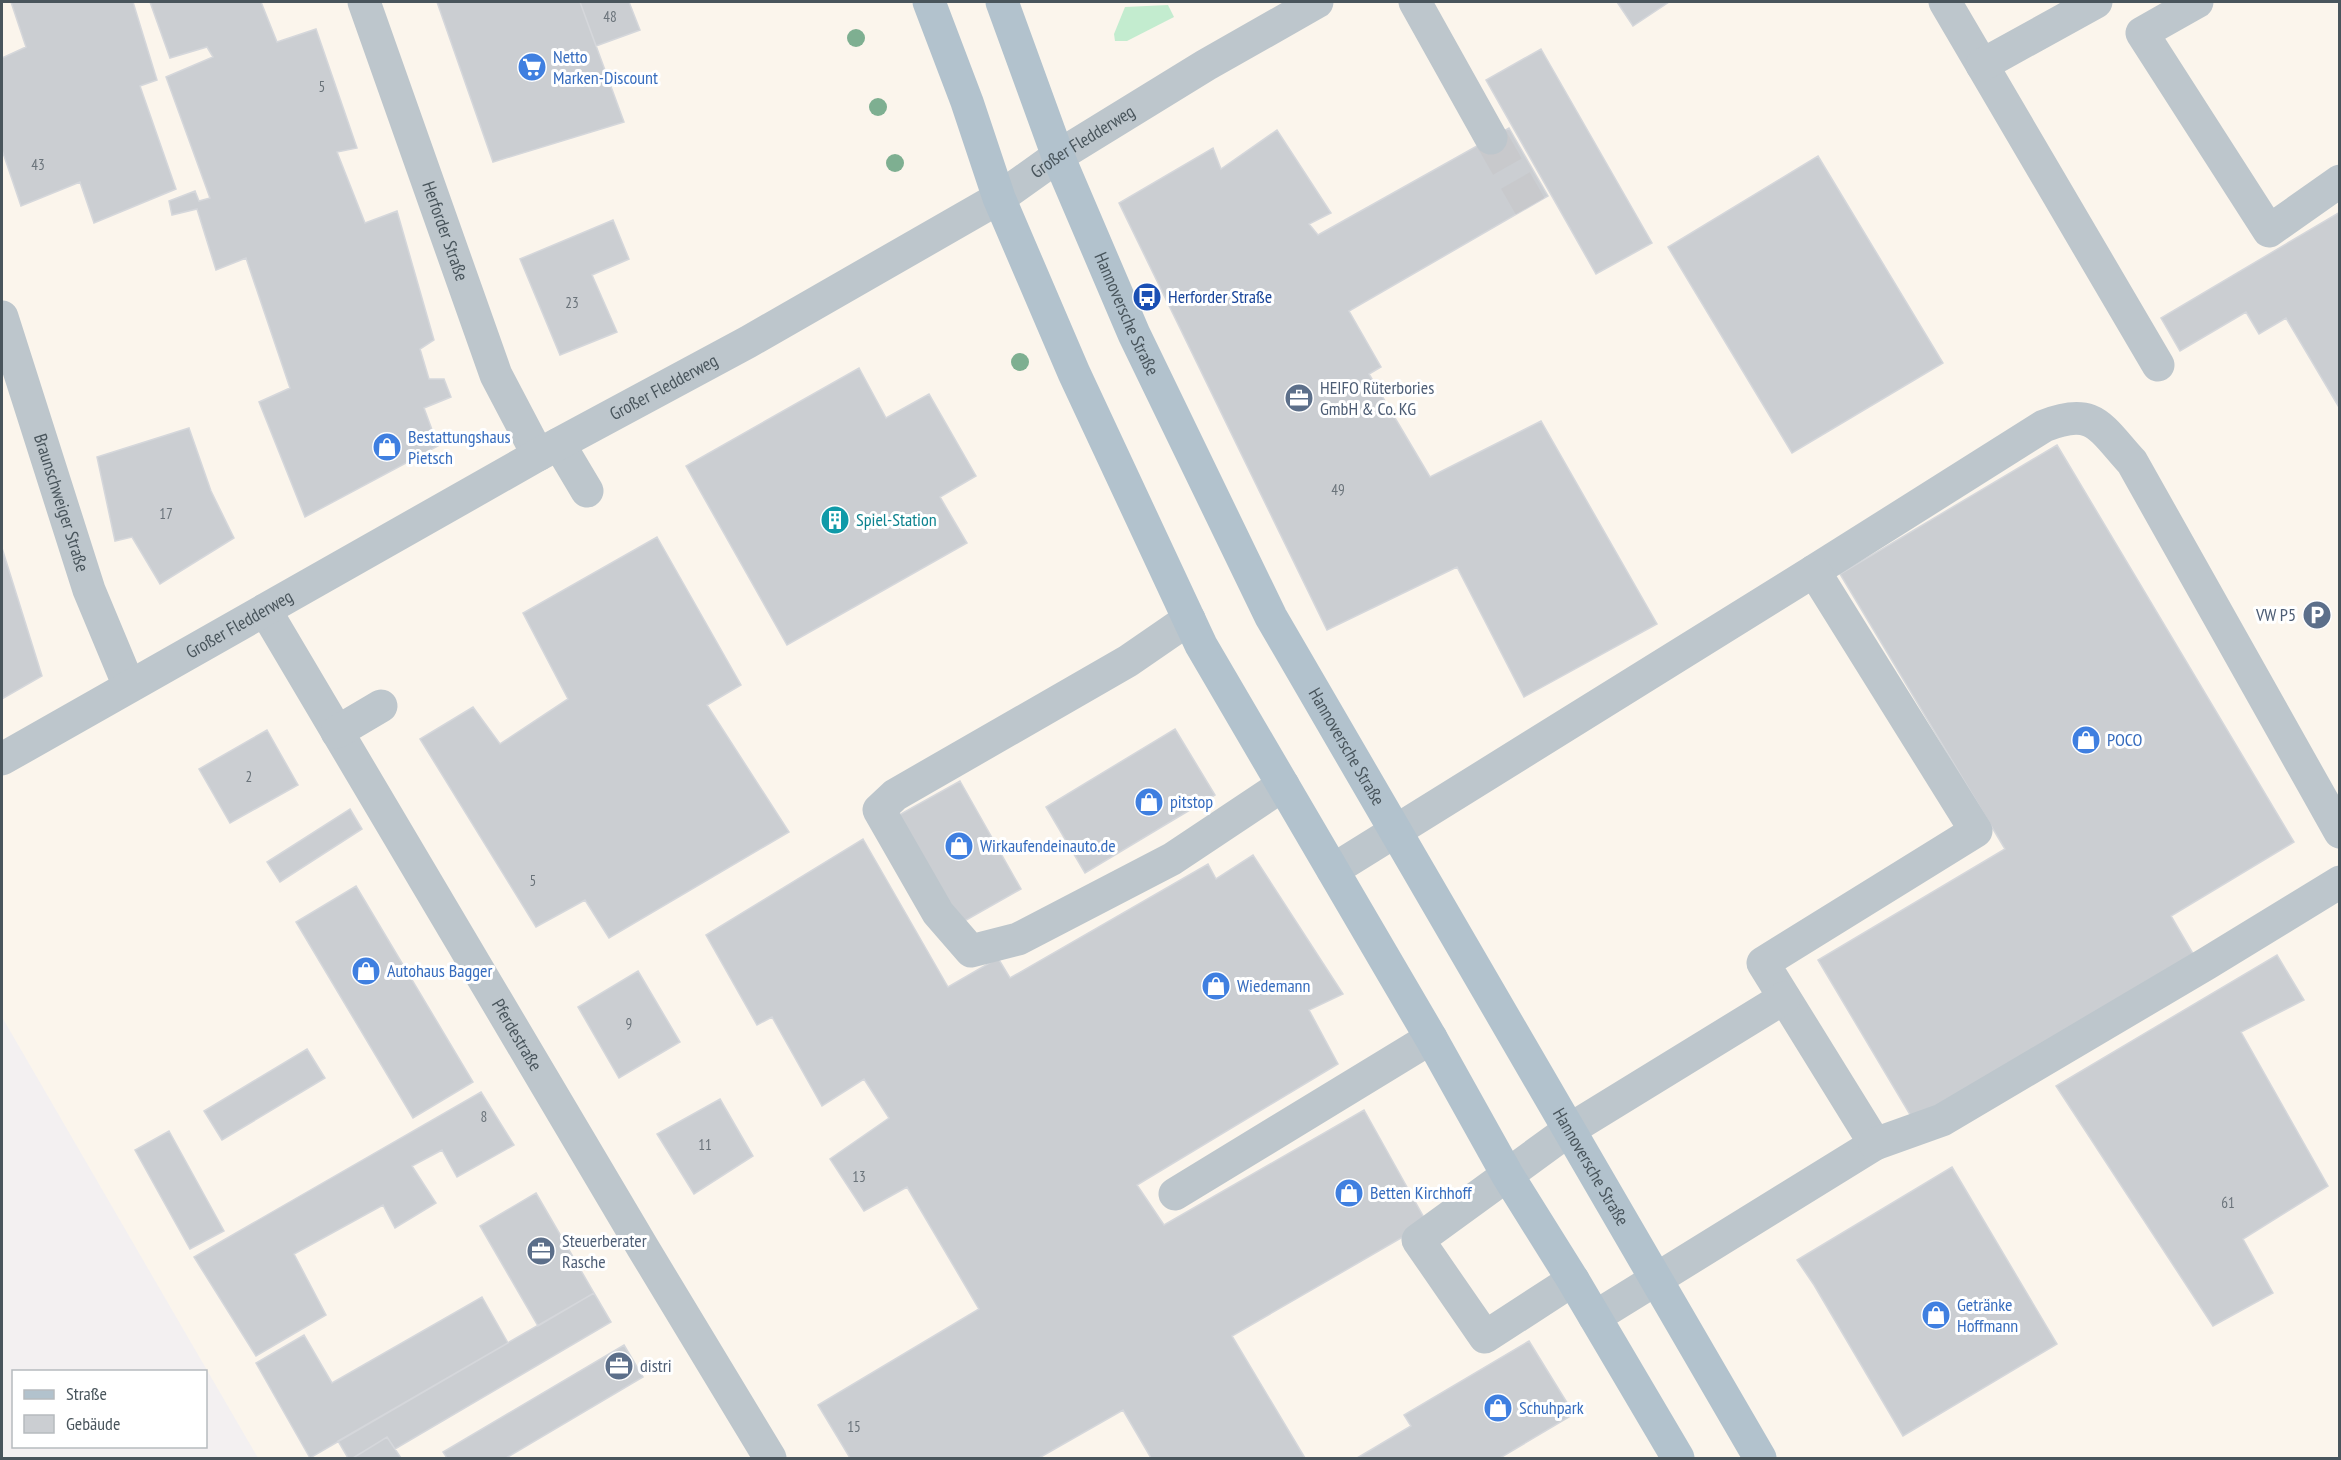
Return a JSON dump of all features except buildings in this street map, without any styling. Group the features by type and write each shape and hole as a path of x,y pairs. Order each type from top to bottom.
{"main road":[{"path":"929,2 967,102 999,198 1074,373 1201,645 1431,1038 1508,1176 1573,1280 1678,1458"},
{"name":"Hannoversche Straße","path":"1002,2 1058,156 1134,334 1271,617 1760,1458"}],"street":[{"name":"Herforder Straße","path":"364,2 496,375 549,449 587,491"},
{"name":"Großer Fledderweg","path":"2,759 549,449 748,342 999,198 1058,156 1206,65 1317,2"},
{"path":"1415,2 1491,138"},
{"path":"1945,2 2158,365"},
{"path":"1982,65 2096,2"},
{"path":"2197,2 2142,33 2269,231 2340,181"},
{"name":"Braunschweiger Straße","path":"2,317 89,590 129,686"},
{"path":"1333,870 2044,426 2063,418 2082,417 2100,426 2132,462 2340,832"},
{"path":"1814,571 1976,831 1763,963 1875,1144"},
{"name":"Pferdestraße","path":"265,610 636,1238 770,1458"},
{"path":"1189,619 1128,661 894,795 879,810 884,820 938,913 971,951 1018,939 1172,859 1283,785"},
{"path":"337,732 381,706"},
{"path":"1595,1317 1875,1144 1942,1120 2340,882"},
{"path":"1573,1280 1485,1337 1418,1240 1569,1130 1784,998"},
{"path":"1175,1194 1431,1038"}],"shaded area":[{"path":"2,2 2339,2 2339,1458 258,1458 2,1017"}],"green space":[{"path":"1168,5 1174,17 1127,41 1115,41 1114,34 1125,7"}],"tunnel":[{"path":"1491,138 1530,206"}],"place":[{"name":"Netto Marken-Discount","path":"532,67"},
{"name":"Herforder Straße","path":"1147,297"},
{"name":"HEIFO Rüterbories GmbH & Co. KG","path":"1299,398"},
{"name":"Bestattungshaus Pietsch","path":"387,447"},
{"name":"Spiel-Station","path":"835,520"},
{"name":"VW P5","path":"2317,615"},
{"name":"POCO","path":"2086,740"},
{"name":"pitstop","path":"1149,802"},
{"name":"Wirkaufendeinauto.de","path":"959,846"},
{"name":"Autohaus Bagger","path":"366,971"},
{"name":"Wiedemann","path":"1216,986"},
{"name":"Betten Kirchhoff","path":"1349,1193"},
{"name":"Steuerberater Rasche","path":"541,1251"},
{"name":"Getränke Hoffmann","path":"1936,1315"},
{"name":"distri","path":"619,1366"},
{"name":"Schuhpark","path":"1498,1408"}]}
